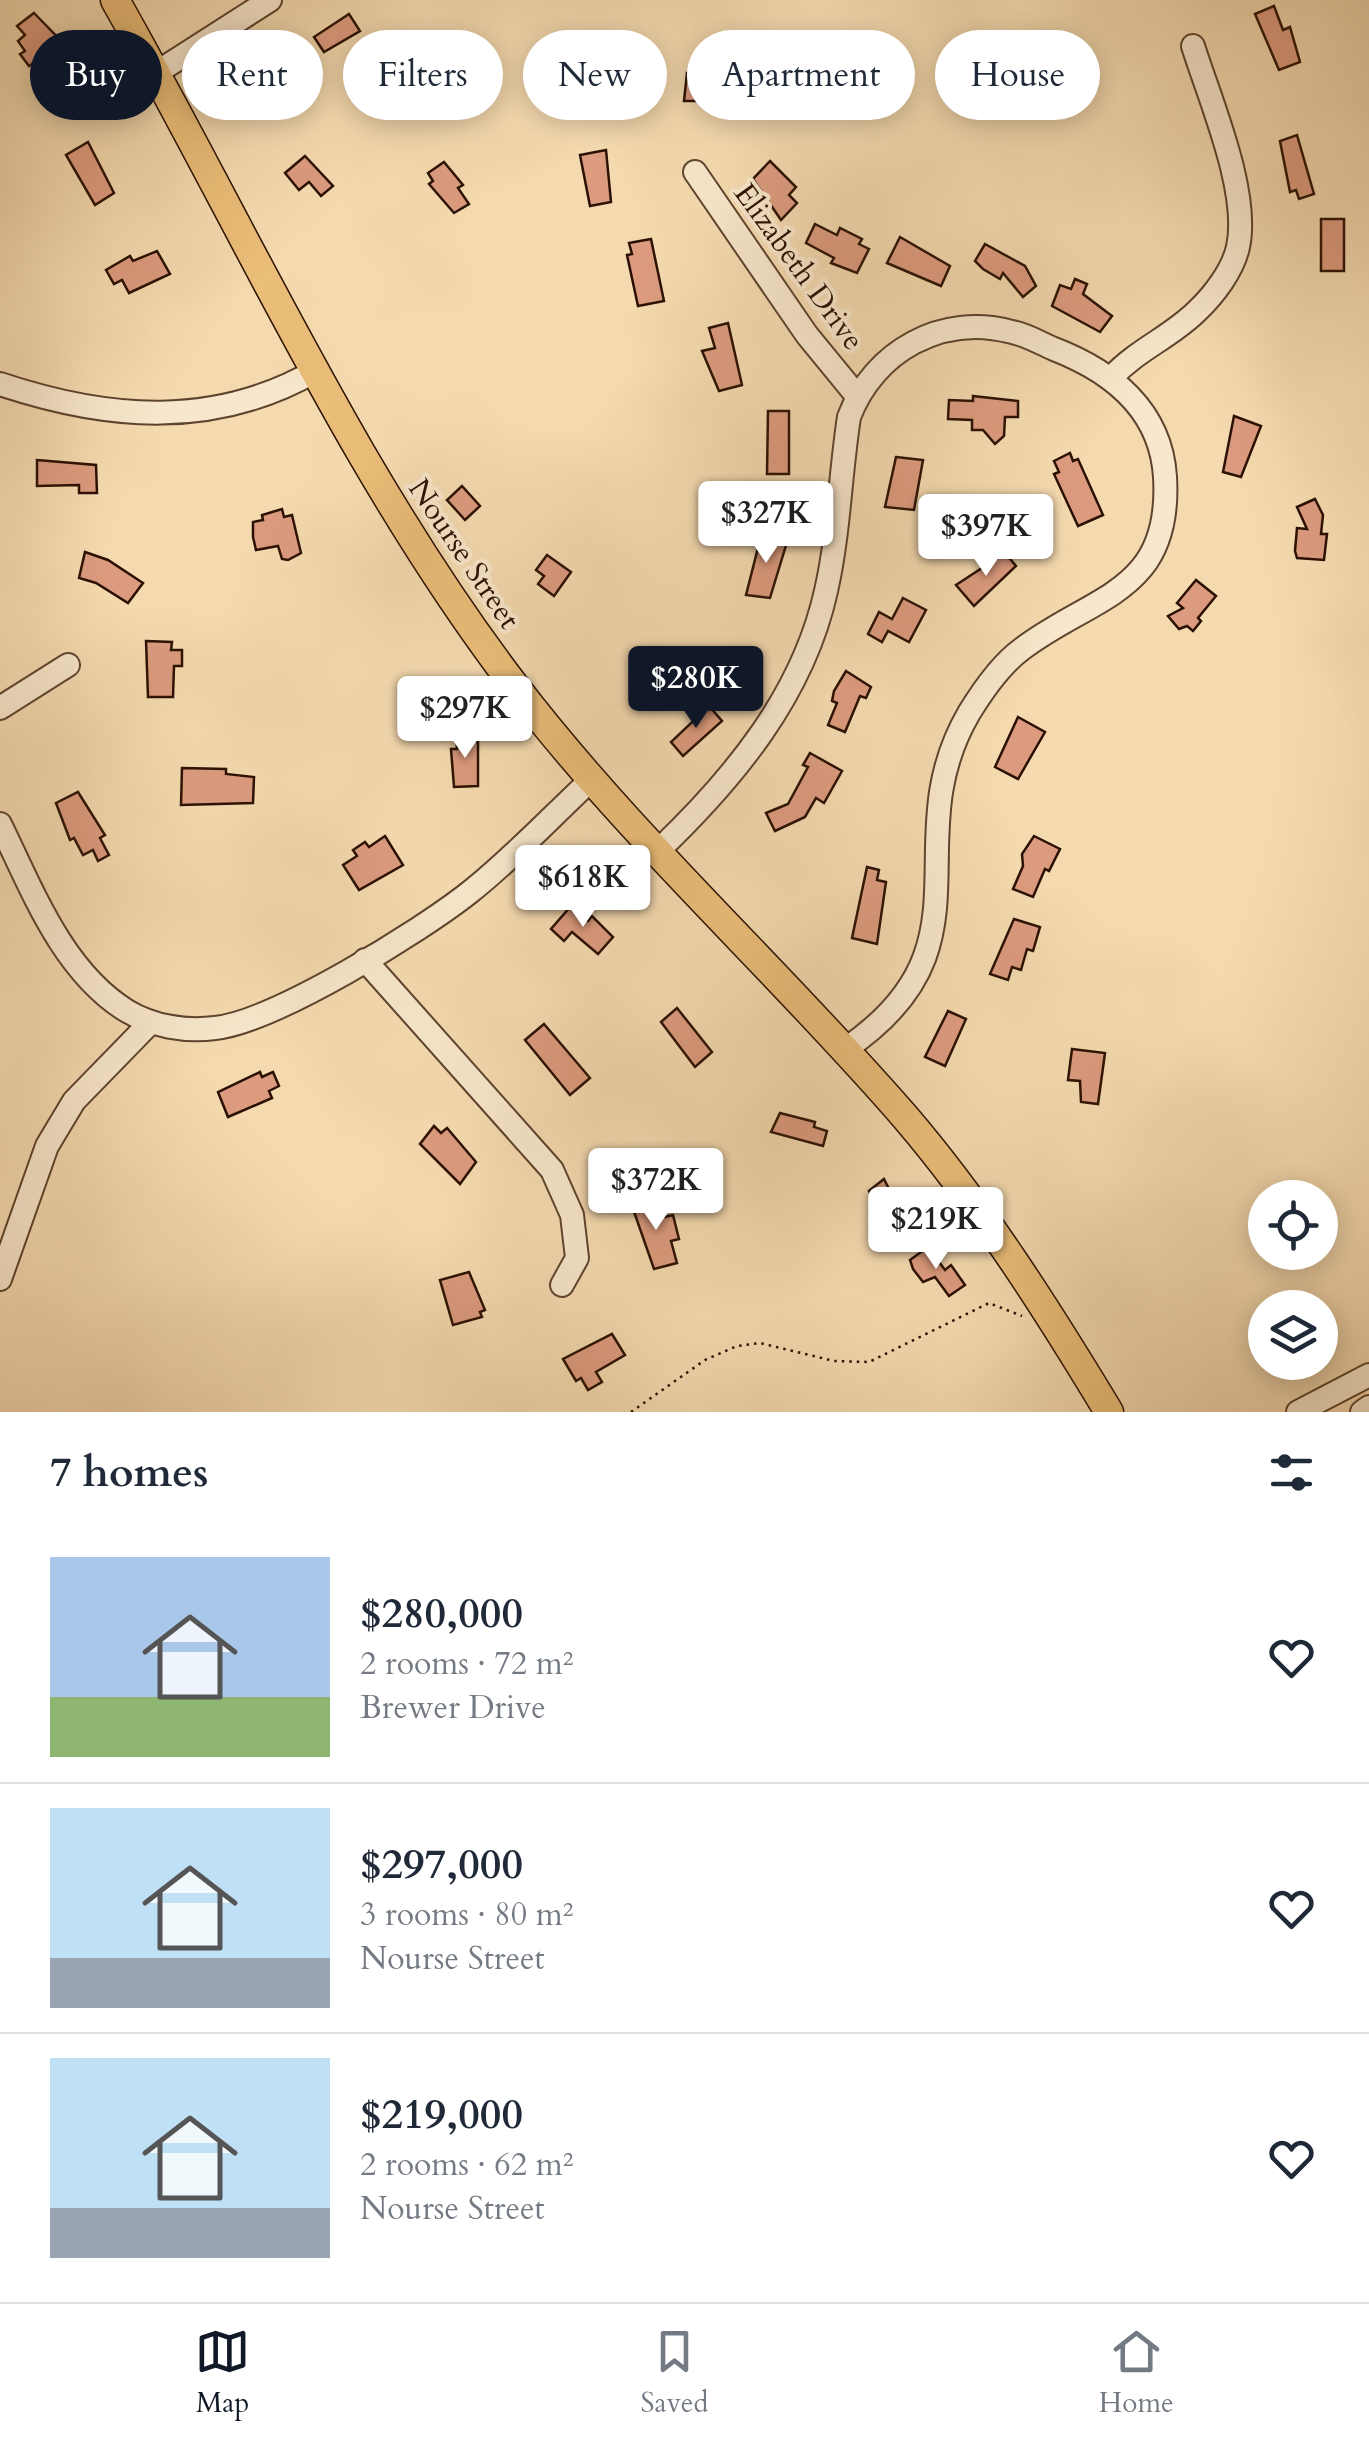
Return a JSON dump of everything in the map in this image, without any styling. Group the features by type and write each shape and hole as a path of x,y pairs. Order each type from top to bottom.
{"main road":[{"name":"Nourse Street","path":"115,0 132,30"},
{"name":"Nourse Street","path":"162,84 385,495 466,618 524,698 593,778 844,1050 936,1156 1109,1412"}],"street":[{"path":"162,69 270,0"},
{"path":"1112,377 1139,350 1201,307 1231,266 1238,246 1237,198 1194,46"},
{"name":"Elizabeth Drive","path":"695,172 807,335 857,396"},
{"path":"659,850 752,750 810,639 828,578 848,417 877,368 902,348 931,334 968,328 1024,336 1112,377 1142,412 1163,461 1164,509 1153,550 1110,599 1045,634 1011,658 969,714 950,754 943,782 936,840 937,902 924,968 888,1017 844,1050"},
{"path":"0,384 92,411 142,413 253,400 279,392 317,370"},
{"path":"0,708 68,665"},
{"path":"0,824 41,907 84,976 125,1010 150,1022 187,1029 218,1028 255,1017 365,960 470,892 593,778"},
{"path":"365,960 552,1170 572,1214 577,1258 562,1285"},
{"path":"0,1279 10,1239 47,1146 74,1101 150,1022"},
{"path":"1298,1412 1369,1375"},
{"path":"1362,1412 1369,1408"}],"path":[{"path":"631,1412 705,1360 738,1346 760,1344 834,1361 869,1362 989,1304 1009,1308 1032,1326"}],"building":[{"path":"1274,6 1283,30 1290,27 1300,62 1279,70 1255,14"},
{"path":"34,13 51,30 30,30 29,66 20,54 25,51 18,41 25,35 17,26"},
{"path":"349,14 359,30 343,30 343,41 324,52 323,31"},
{"path":"1297,135 1314,194 1299,199 1296,190 1290,192 1280,141"},
{"path":"88,142 114,193 95,205 66,155"},
{"path":"606,150 611,202 590,206 580,155"},
{"path":"305,156 333,186 321,196 309,182 299,190 285,173"},
{"path":"770,161 796,187 789,195 797,203 781,220 753,179"},
{"path":"444,162 463,185 458,188 469,204 454,213 429,184 433,181 428,173"},
{"path":"1321,219 1344,219 1344,271 1321,271"},
{"path":"815,224 837,235 840,228 862,239 859,244 869,249 857,273 831,263 834,258 806,243"},
{"path":"900,237 950,266 941,286 887,263"},
{"path":"651,239 664,301 638,306 627,255 632,254 629,243"},
{"path":"985,244 1025,266 1036,286 1023,297 1003,273 1000,279 983,269 975,261"},
{"path":"157,251 170,274 129,293 122,280 114,284 106,270 130,256 133,261"},
{"path":"1075,279 1087,284 1083,294 1112,316 1100,332 1052,306 1060,285 1071,289"},
{"path":"728,323 742,385 719,391 702,351 715,348 709,328"},
{"path":"973,396 1018,401 1018,417 1005,417 1004,436 995,444 983,430 972,430 972,420 948,419 949,400 973,401"},
{"path":"768,411 789,411 789,474 767,474"},
{"path":"1234,416 1261,426 1241,477 1223,472"},
{"path":"1070,453 1073,461 1078,459 1103,515 1078,526 1054,474 1059,472 1054,461"},
{"path":"896,457 923,460 914,510 885,507"},
{"path":"37,460 96,465 97,493 79,493 79,485 37,486"},
{"path":"462,486 480,506 465,520 447,500"},
{"path":"1315,499 1323,515 1321,534 1327,534 1324,560 1297,558 1297,528 1307,529 1297,507"},
{"path":"282,509 284,517 292,515 301,553 288,560 282,559 278,546 256,550 253,537 253,522"},
{"path":"766,533 787,542 770,598 746,595 761,536"},
{"path":"85,552 108,560 143,583 128,603 96,583 79,578"},
{"path":"1005,553 1016,566 974,606 956,585"},
{"path":"547,555 571,572 554,596 538,584 544,576 536,570"},
{"path":"1196,580 1216,596 1193,631 1187,626 1179,629 1168,616 1183,608 1177,603"},
{"path":"903,598 926,610 909,642 888,631 882,642 868,634 879,612 892,619"},
{"path":"146,641 172,642 171,650 182,650 182,666 174,666 173,697 148,697"},
{"path":"846,671 871,687 866,698 860,696 845,732 828,725 837,703 832,701 834,691"},
{"path":"709,706 722,721 683,756 671,742"},
{"path":"1018,717 1045,732 1018,779 995,767"},
{"path":"471,731 471,742 478,741 478,786 454,787 451,749 457,749 456,732"},
{"path":"810,753 842,771 824,803 816,798 805,817 775,831 766,813 788,804 808,767 803,765"},
{"path":"182,768 226,769 226,774 254,777 253,803 181,805"},
{"path":"78,792 105,835 100,838 109,855 98,861 93,850 83,855 74,838 70,840 56,803"},
{"path":"385,836 403,865 359,890 343,865 357,856 353,850 365,842 369,847"},
{"path":"1034,836 1060,849 1049,871 1045,869 1033,897 1013,889 1023,866 1022,854"},
{"path":"867,867 879,870 877,880 886,882 877,944 852,938"},
{"path":"571,906 588,921 592,916 613,937 598,954 572,932 564,941 551,929"},
{"path":"1014,919 1040,927 1033,951 1027,949 1021,970 1012,967 1008,980 990,974"},
{"path":"677,1008 712,1052 695,1067 661,1022"},
{"path":"948,1011 966,1019 945,1066 925,1057"},
{"path":"544,1024 590,1078 570,1095 525,1040"},
{"path":"1072,1049 1105,1053 1098,1104 1081,1102 1080,1081 1068,1080"},
{"path":"260,1072 262,1077 273,1072 279,1086 269,1091 272,1098 228,1117 218,1092"},
{"path":"780,1113 815,1122 814,1127 827,1131 823,1146 771,1132"},
{"path":"434,1126 441,1133 447,1128 476,1162 460,1184 420,1144"},
{"path":"884,1179 898,1207 903,1205 912,1229 893,1236 869,1191"},
{"path":"654,1197 660,1218 673,1215 679,1239 671,1241 677,1263 654,1269 631,1203"},
{"path":"928,1247 945,1270 951,1265 965,1285 949,1296 935,1277 923,1282 913,1269 910,1260"},
{"path":"469,1272 485,1310 480,1312 482,1317 453,1325 440,1280"},
{"path":"612,1334 625,1355 596,1372 602,1382 588,1390 581,1378 576,1381 563,1359"}]}
